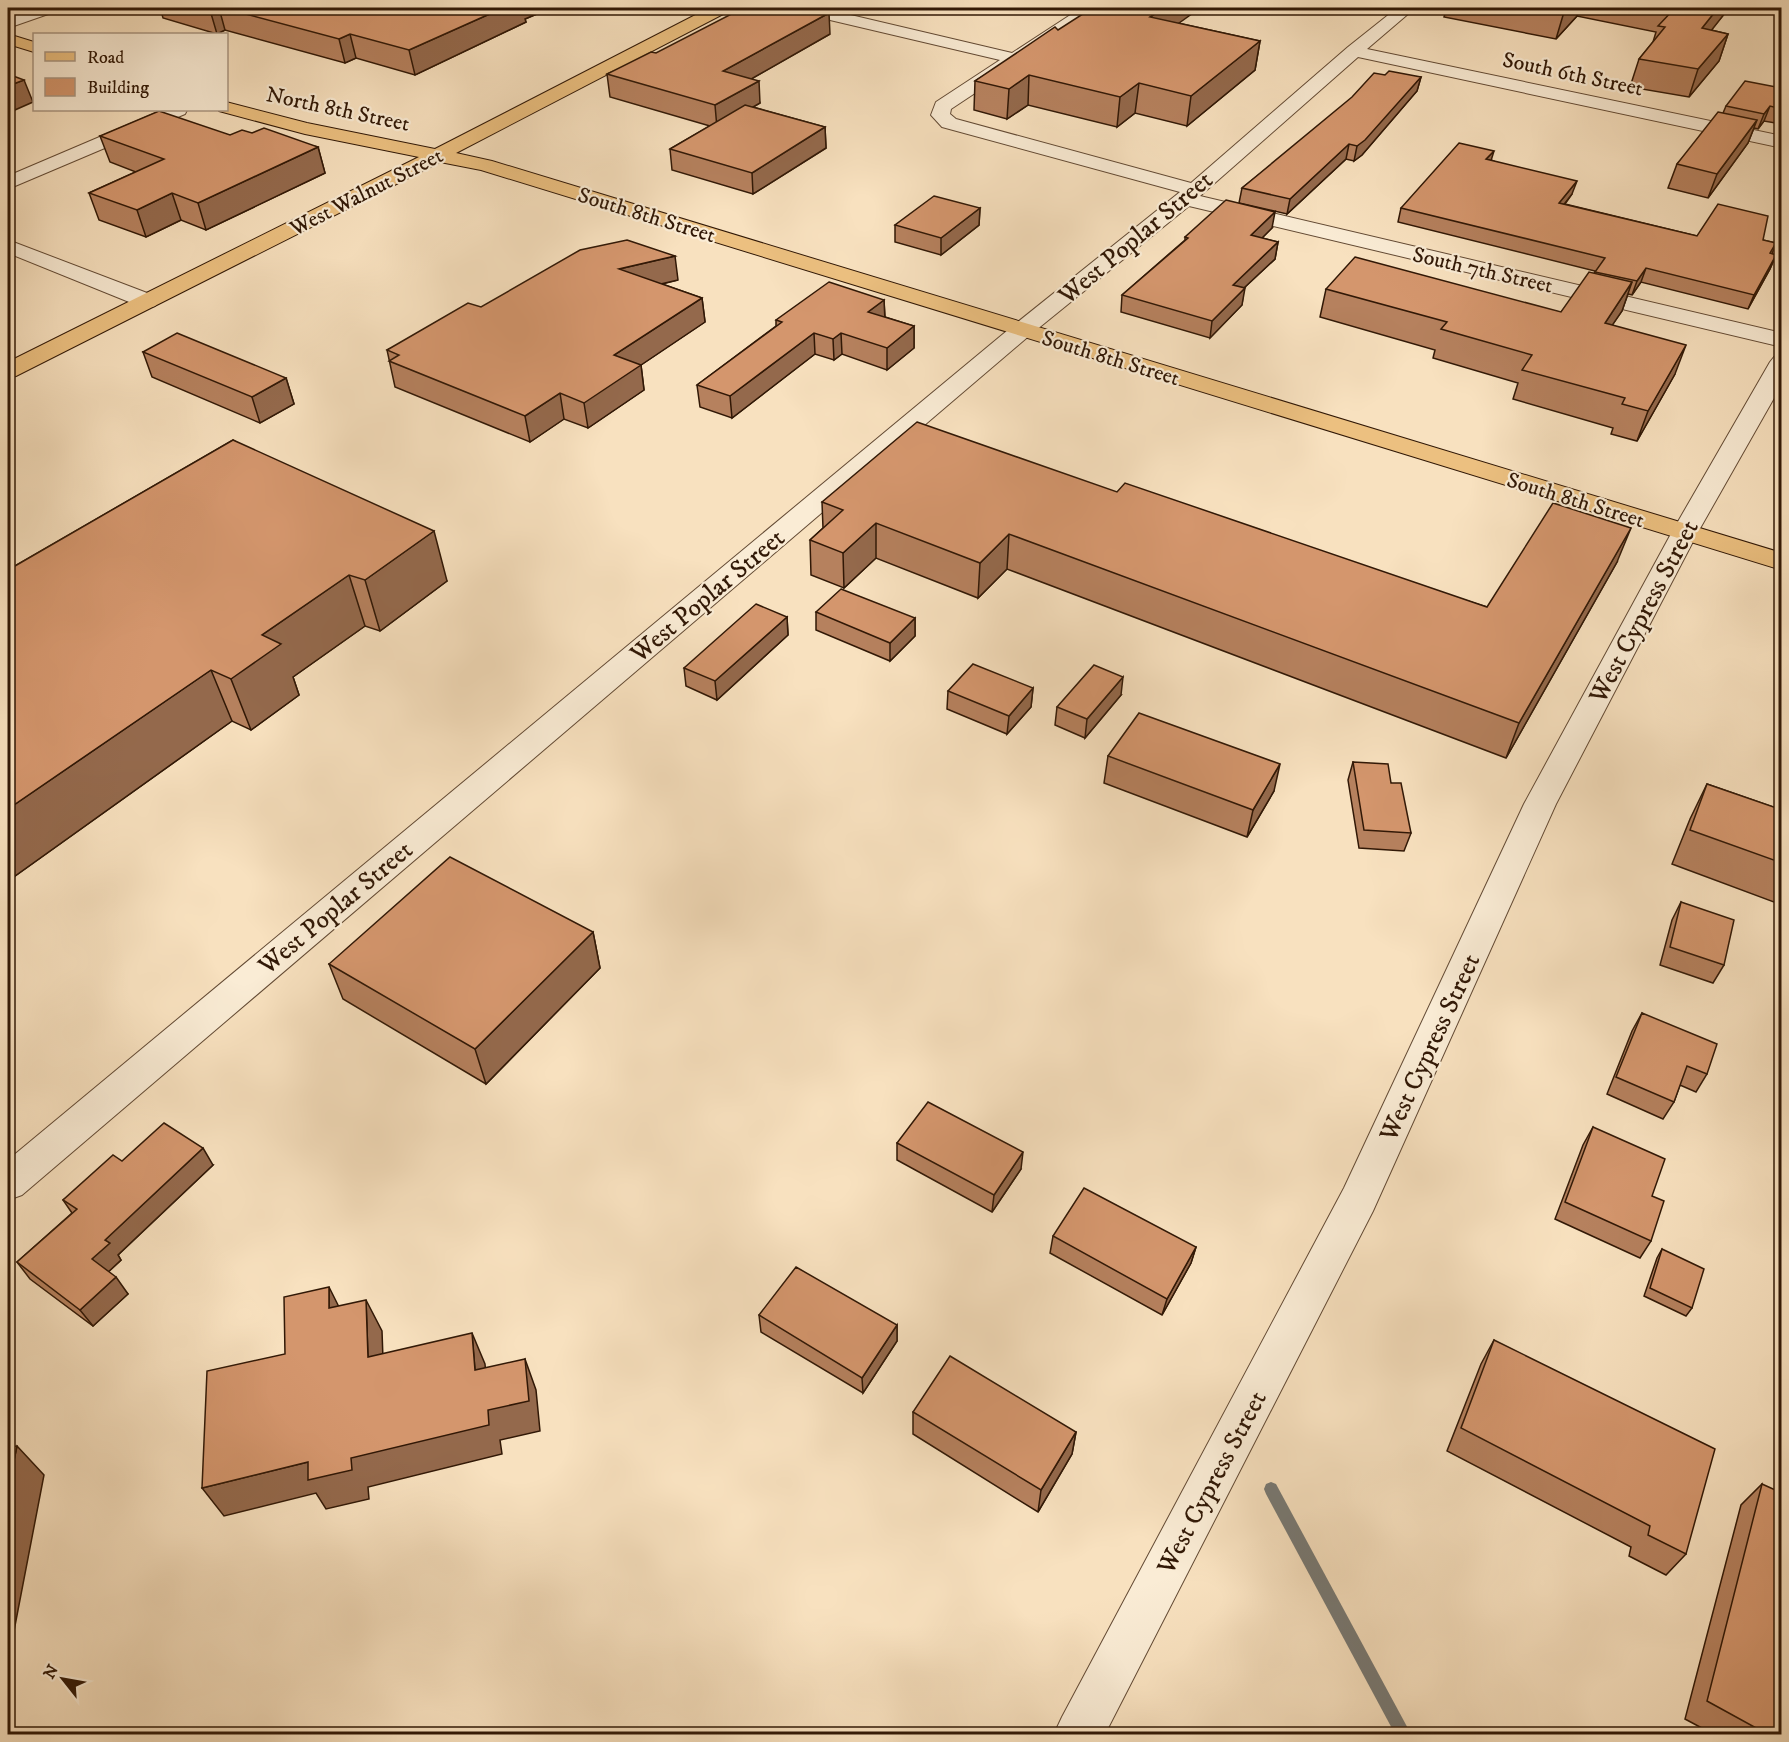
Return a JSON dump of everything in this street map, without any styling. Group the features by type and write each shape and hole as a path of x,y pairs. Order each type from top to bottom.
{"main road":[{"name":"West Walnut Street","path":"8,371 440,154 721,8"},
{"path":"8,39 33,47"},
{"name":"North 8th Street","path":"228,108 305,128 440,154"},
{"path":"346,135 375,157 385,168 374,187"},
{"name":"South 8th Street","path":"440,154 509,173 1782,562"},
{"path":"210,269 286,246 408,186 436,180 509,173"}],"street":[{"path":"8,22 48,8"},
{"path":"802,8 1012,58 1091,8"},
{"name":"West Poplar Street","path":"8,1183 1022,330 1189,194 1407,8"},
{"name":"South 6th Street","path":"1354,51 1782,142"},
{"name":"South 7th Street","path":"1012,58 943,106 940,115 949,123 1189,194 1782,340"},
{"path":"8,183 176,111"},
{"path":"8,246 147,301"},
{"name":"West Cypress Street","path":"1079,1734 1359,1199 1540,804 1685,532 1782,362"}],"building":[{"path":"223,8 503,8 409,50 350,34 339,39"},
{"path":"743,8 806,8 829,13 723,71 759,81 715,105 607,74 651,52 656,53"},
{"path":"1092,8 1164,8 1150,17 1260,41 1191,96 1139,83 1120,97 1029,75 1009,89 975,81 1055,27 1058,30"},
{"path":"1539,8 1568,8 1564,12"},
{"path":"1675,8 1718,8 1702,28 1728,34 1698,69 1639,59 1665,27 1658,26"},
{"path":"1389,71 1421,77 1365,140 1357,146 1349,144 1290,199 1242,188 1352,97 1374,73 1385,75"},
{"path":"8,74 24,80 8,86"},
{"path":"1745,81 1782,87 1782,109 1770,106 1764,114 1726,106"},
{"path":"745,105 825,127 752,173 670,149"},
{"path":"159,111 230,135 242,130 252,133 264,128 318,147 198,203 172,193 137,210 89,193 164,159 100,136"},
{"path":"1718,112 1757,120 1717,174 1677,164"},
{"path":"1459,143 1494,151 1486,159 1577,181 1559,203 1697,236 1718,204 1768,216 1763,240 1776,243 1770,253 1776,255 1754,295 1646,268 1637,281 1595,272 1605,258 1401,208"},
{"path":"934,196 980,208 941,238 895,225"},
{"path":"1226,200 1275,212 1251,235 1278,242 1233,285 1245,288 1212,321 1122,295 1188,238 1185,237"},
{"path":"627,240 675,256 619,269 702,298 614,355 641,365 584,403 560,393 525,416 389,361 399,355 387,350 468,303 481,307 580,250"},
{"path":"1355,257 1561,312 1589,272 1632,282 1605,323 1686,345 1648,411 1622,404 1625,398 1522,370 1532,355 1441,329 1447,322 1326,289"},
{"path":"829,282 884,300 868,312 914,326 887,348 841,333 833,339 814,333 730,396 697,385 782,322 776,320"},
{"path":"177,333 286,378 252,397 143,352"},
{"path":"917,422 1117,492 1125,483 1487,607 1553,503 1631,528 1519,723 1009,534 980,563 876,523 843,553 810,540 843,510 822,502"},
{"path":"233,440 434,531 365,580 349,575 262,635 281,644 231,679 211,670 8,809 8,570"},
{"path":"841,589 915,618 890,643 816,612"},
{"path":"756,604 787,617 715,681 684,668"},
{"path":"973,664 1033,688 1009,716 948,691"},
{"path":"1094,665 1123,677 1087,719 1057,707"},
{"path":"1139,713 1280,764 1253,810 1108,756"},
{"path":"1353,762 1388,764 1391,783 1401,783 1411,833 1364,830"},
{"path":"1707,784 1782,810 1782,863 1690,830"},
{"path":"450,857 593,932 475,1049 329,964"},
{"path":"1681,902 1734,920 1724,965 1670,947"},
{"path":"1642,1013 1717,1044 1707,1074 1687,1066 1674,1102 1616,1077"},
{"path":"928,1102 1023,1152 994,1195 897,1143"},
{"path":"164,1123 203,1148 105,1240 110,1243 92,1259 116,1277 80,1310 17,1262 77,1209 63,1200 113,1155 122,1161"},
{"path":"1593,1127 1665,1159 1652,1196 1664,1201 1651,1241 1565,1202"},
{"path":"1084,1188 1196,1247 1167,1299 1053,1236"},
{"path":"1662,1249 1704,1269 1692,1308 1650,1288"},
{"path":"796,1267 897,1325 862,1378 759,1315"},
{"path":"329,1287 329,1308 366,1300 368,1357 472,1333 475,1370 525,1359 529,1401 488,1410 489,1425 351,1458 352,1470 308,1480 308,1462 202,1488 207,1371 285,1354 284,1297"},
{"path":"1494,1340 1715,1449 1686,1554 1648,1535 1650,1526 1461,1428"},
{"path":"950,1356 1076,1432 1041,1490 913,1412"},
{"path":"17,1446 8,1489 8,1447"},
{"path":"1762,1484 1782,1493 1782,1734 1767,1734 1707,1701"}],"waterway":[{"path":"1271,1489 1403,1734"}]}
